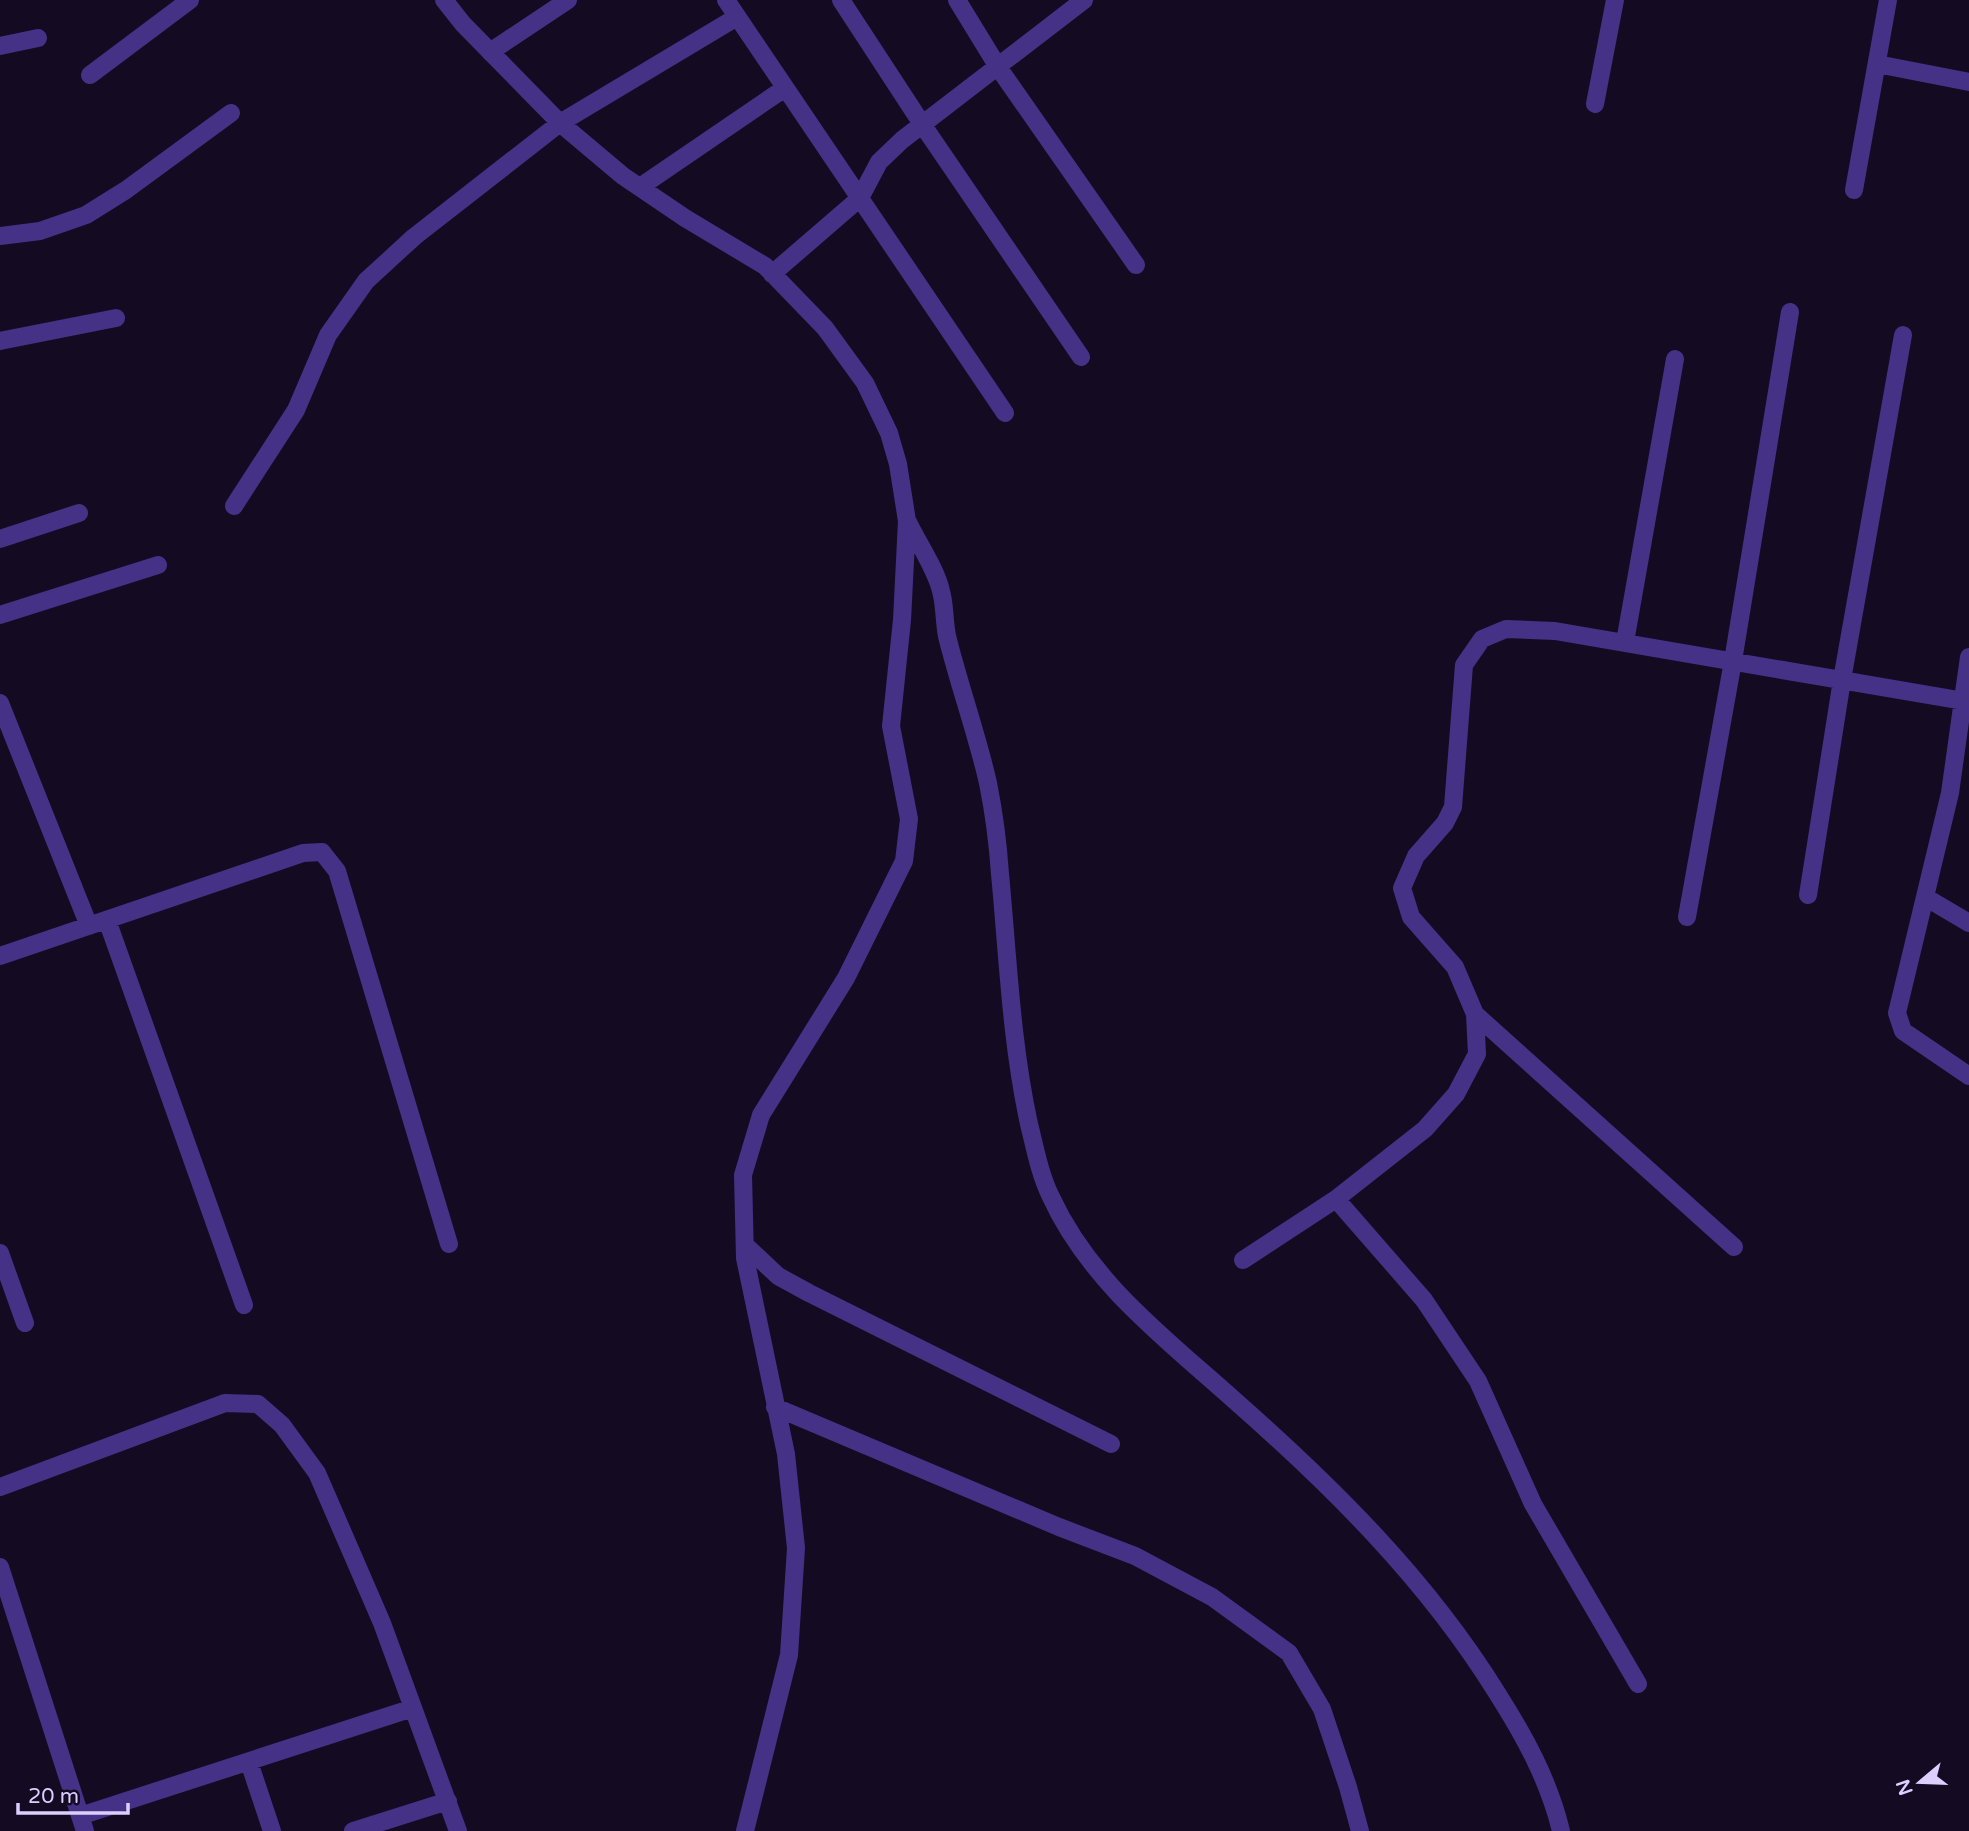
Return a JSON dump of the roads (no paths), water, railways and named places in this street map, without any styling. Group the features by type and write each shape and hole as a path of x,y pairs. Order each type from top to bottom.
{"street":[{"path":"90,75 190,0"},
{"path":"443,0 560,123 640,187 765,266 825,328 865,383 889,433 898,464 907,521 902,620 891,726 909,819 904,861 846,978 761,1115 743,1175 744,1258 786,1454 796,1548 789,1654 745,1831"},
{"path":"490,52 568,0"},
{"path":"726,0 1005,413"},
{"path":"841,0 1081,357"},
{"path":"957,0 998,66 1136,265"},
{"path":"1595,104 1615,0"},
{"path":"1854,190 1888,0"},
{"path":"772,274 860,198 879,162 922,124 1076,2"},
{"path":"234,506 296,411 328,335 366,281 414,237 560,123 737,17"},
{"path":"0,46 38,38"},
{"path":"1877,64 1969,82"},
{"path":"640,187 785,88"},
{"path":"0,236 40,231 86,215 126,190 231,113"},
{"path":"1688,917 1790,312"},
{"path":"0,341 116,318"},
{"path":"1808,895 1842,680 1903,335"},
{"path":"1625,642 1675,359"},
{"path":"0,539 79,513"},
{"path":"907,521 941,588 947,632 988,784 1000,873 1010,1004 1021,1085 1035,1149 1050,1196 1080,1249 1125,1303 1254,1417 1363,1520 1468,1645 1532,1753 1553,1798 1561,1831"},
{"path":"0,615 158,565"},
{"path":"1243,1260 1336,1199 1426,1129 1456,1094 1477,1054 1475,1014 1455,967 1411,917 1402,888 1416,856 1445,823 1453,807 1464,665 1482,639 1506,629 1555,631 1966,701"},
{"path":"1969,657 1966,701 1950,793 1897,1013 1903,1031 1969,1076"},
{"path":"0,703 89,926"},
{"path":"0,956 303,853 322,852 337,871 449,1244"},
{"path":"1925,898 1969,923"},
{"path":"107,920 244,1305"},
{"path":"1475,1014 1734,1247"},
{"path":"1336,1199 1424,1300 1478,1381 1533,1504 1639,1684"},
{"path":"745,1245 778,1276 809,1293 1111,1444"},
{"path":"0,1253 25,1323"},
{"path":"0,1488 225,1403 258,1404 282,1425 317,1473 382,1623 458,1831"},
{"path":"775,1407 1059,1528 1135,1556 1212,1597 1289,1653 1322,1709 1349,1787 1360,1831"},
{"path":"0,1567 83,1824 248,1762 413,1708"},
{"path":"248,1762 272,1831"},
{"path":"353,1831 448,1801"}]}
